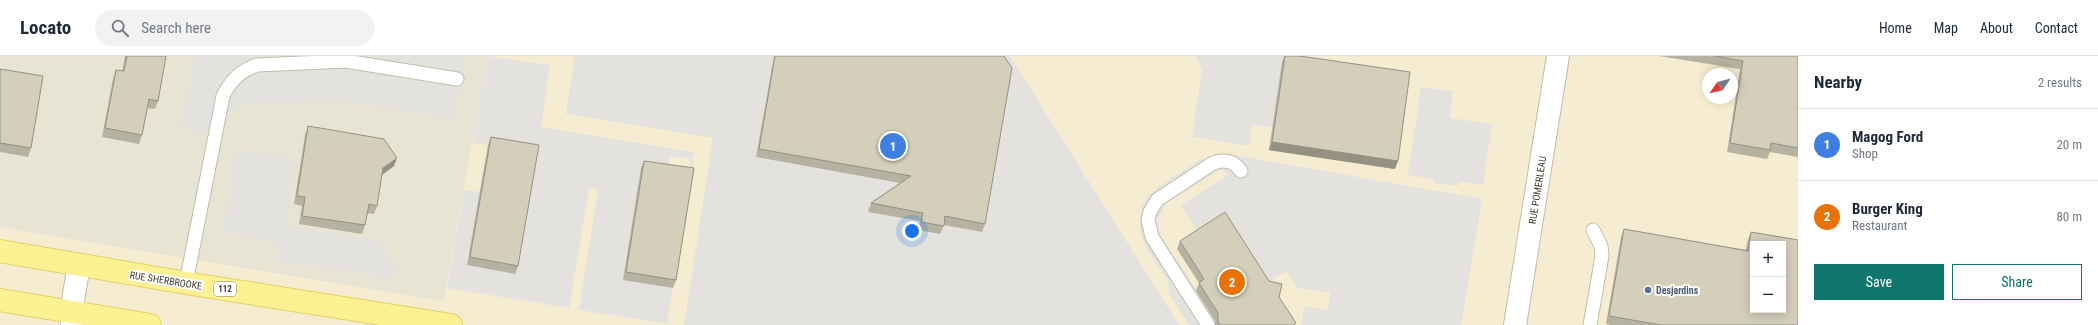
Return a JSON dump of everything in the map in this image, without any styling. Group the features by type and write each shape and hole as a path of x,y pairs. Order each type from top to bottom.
{"main road":[{"name":"RUE SHERBROOKE","path":"0,251 186,283 451,325"},
{"path":"0,300 72,318 150,325"}],"street":[{"name":"RUE POMERLEAU","path":"1515,325 1558,56"},
{"path":"72,318 79,265"}],"lane":[{"path":"186,283 223,96 228,86 236,77 257,65 337,60 457,79"},
{"path":"1208,325 1152,237 1148,220 1150,212 1157,200 1213,163 1219,161 1232,162 1241,170"},
{"path":"1590,325 1602,256 1601,246 1593,230"}],"shaded area":[{"path":"0,56 487,56 444,302 0,227"},
{"path":"196,56 465,56 455,119 343,101 245,103 202,133 180,127"},
{"path":"487,56 1798,56 1798,325 0,325 0,227 444,302"},
{"path":"487,56 550,65 541,127 694,152 691,176 641,169 623,279 673,288 667,324 579,310 598,189 589,188 569,308 447,288 464,190 480,192 488,145 472,143","holes":["670,156 691,159 689,172 669,169"]},
{"path":"575,56 1010,56 1179,325 684,325 713,138 566,114"},
{"path":"1196,56 1283,56 1273,127 1252,125 1249,146 1192,137 1202,69"},
{"path":"1421,87 1453,91 1450,118 1492,124 1483,185 1459,182 1458,186 1434,183 1434,179 1408,175"},
{"path":"240,150 295,158 285,226 378,241 396,264 394,278 276,260 278,248 272,240 224,233 234,167 233,157"},
{"path":"1216,154 1229,154 1482,199 1461,325 1301,325 1304,306 1328,310 1330,293 1298,288 1286,271 1264,285 1200,235 1181,205 1229,175 1226,172 1219,170 1167,203 1159,216 1158,226 1161,236 1197,290 1192,293 1212,325 1189,325 1168,292 1169,283 1146,247 1140,232 1142,207 1147,198 1158,187 1200,160"}],"building":[{"path":"127,56 166,56 158,101 149,99 142,135 105,128 116,70 124,71"},
{"path":"775,56 1004,56 1012,68 985,224 945,216 944,226 921,222 923,213 871,203 911,176 759,149"},
{"path":"1285,56 1300,56 1410,72 1398,161 1272,142"},
{"path":"1715,56 1798,56 1798,148 1771,143 1770,150 1730,143 1736,104 1738,104 1738,93 1743,61"},
{"path":"0,69 43,76 31,148 0,143"},
{"path":"308,126 384,139 397,158 383,168 377,206 369,204 365,225 302,216 305,197 297,196"},
{"path":"491,137 539,145 518,266 470,257"},
{"path":"644,161 694,168 676,280 626,272"},
{"path":"1225,212 1269,281 1282,284 1279,297 1296,323 1293,325 1220,325 1218,321 1218,313 1199,283 1204,279 1180,241"},
{"path":"1624,229 1748,251 1751,232 1798,240 1798,325 1661,325 1609,316"}],"place":[{"name":"Magog Ford","path":"893,146"},
{"name":"Burger King","path":"1232,282"},
{"name":"Desjardins","path":"1648,290"}]}
